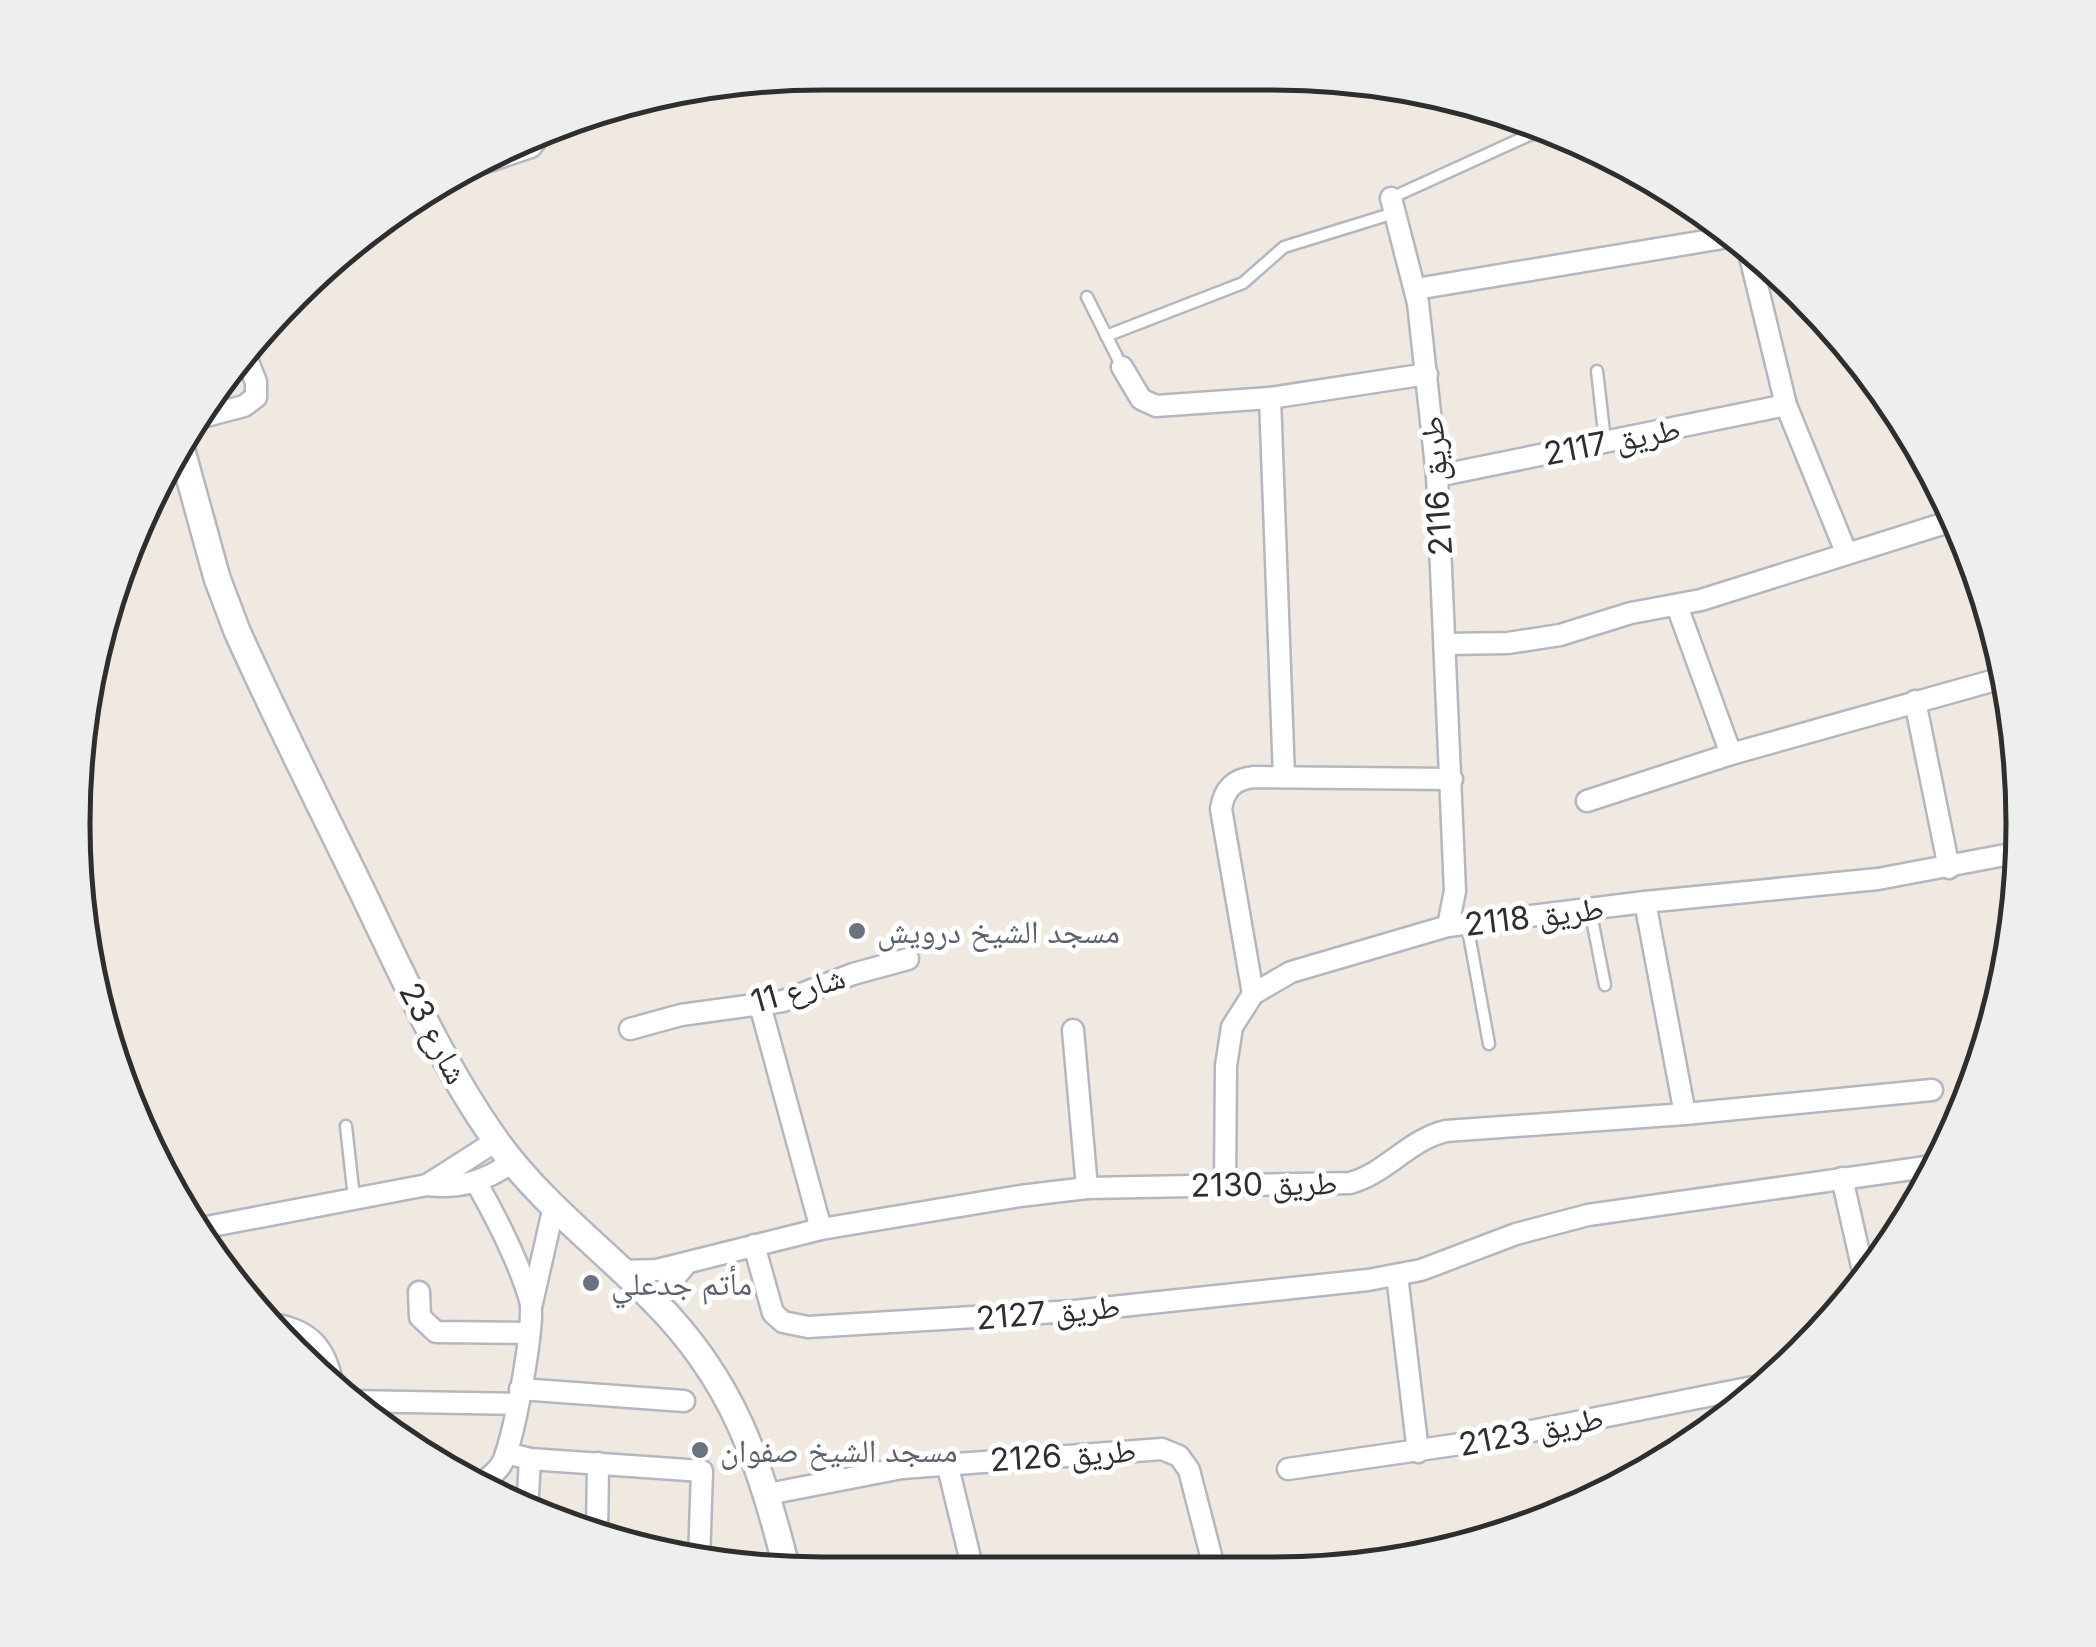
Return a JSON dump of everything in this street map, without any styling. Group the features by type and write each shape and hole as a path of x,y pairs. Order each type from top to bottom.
{"street":[{"name":"طريق 2116","path":"1393,206 1416,289 1438,476 1458,925"},
{"path":"1416,289 1715,239"},
{"path":"1753,270 1786,405 1846,552"},
{"path":"216,413 244,406 256,397 250,367"},
{"path":"1122,367 1141,399 1156,406 1270,398 1428,374"},
{"path":"1270,398 1284,778"},
{"name":"طريق 2117","path":"1438,476 1786,405"},
{"name":"شارع 23","path":"186,461 217,578 252,665 388,947 471,1102 504,1151 554,1206 655,1302 700,1355 744,1427 768,1494 783,1555"},
{"path":"1446,644 1534,640 1632,613 1677,606 1941,524"},
{"path":"1677,606 1731,754"},
{"path":"1587,801 1731,754 1992,680"},
{"path":"1915,700 1949,868"},
{"path":"1225,1185 1227,1046 1232,1027 1253,994 1220,809 1227,790 1244,778 1452,778"},
{"name":"طريق 2118","path":"1253,994 1291,972 1458,925 1878,879 2005,856"},
{"path":"1645,902 1684,1114"},
{"name":"شارع 11","path":"630,1029 681,1015 783,1001 853,974 908,959"},
{"path":"760,1005 821,1230"},
{"path":"1073,1030 1087,1188"},
{"name":"طريق 2130","path":"623,1272 656,1270 821,1230 1087,1188 1350,1183 1375,1174 1418,1140 1446,1130 1684,1114 1932,1090"},
{"path":"427,1185 444,1187 476,1182 504,1151"},
{"path":"211,1226 427,1185 504,1151"},
{"name":"طريق 2127","path":"754,1246 773,1313 795,1327 1074,1311 1397,1275 1445,1262 1528,1230 1576,1218 1920,1168"},
{"path":"1842,1178 1861,1261"},
{"path":"476,1182 502,1230 532,1305"},
{"path":"489,1476 506,1454 554,1206"},
{"path":"655,1302 689,1262"},
{"path":"1397,1275 1418,1452"},
{"path":"418,1292 420,1317 436,1332 528,1333"},
{"path":"290,1326 317,1344 326,1362"},
{"name":"طريق 2123","path":"1288,1470 1418,1452 1738,1390"},
{"path":"371,1400 519,1397 684,1401"},
{"name":"طريق 2126","path":"768,1494 856,1474 947,1463 1171,1451 1189,1470 1211,1557"},
{"path":"506,1454 702,1471 699,1546"},
{"path":"528,1494 530,1459"},
{"path":"596,1521 598,1463"},
{"path":"947,1463 970,1557"}],"lane":[{"path":"1106,336 1243,284 1284,247 1393,206 1528,137"},
{"path":"1087,297 1122,367"},
{"path":"1597,371 1605,442"},
{"path":"1590,909 1605,985"},
{"path":"1458,925 1489,1044"},
{"path":"346,1126 354,1199"}],"place":[{"name":"مسجد الشيخ درويش","path":"857,931"},
{"name":"مأتم جدعلي","path":"591,1283"},
{"name":"مسجد الشيخ صفوان","path":"700,1450"}]}
